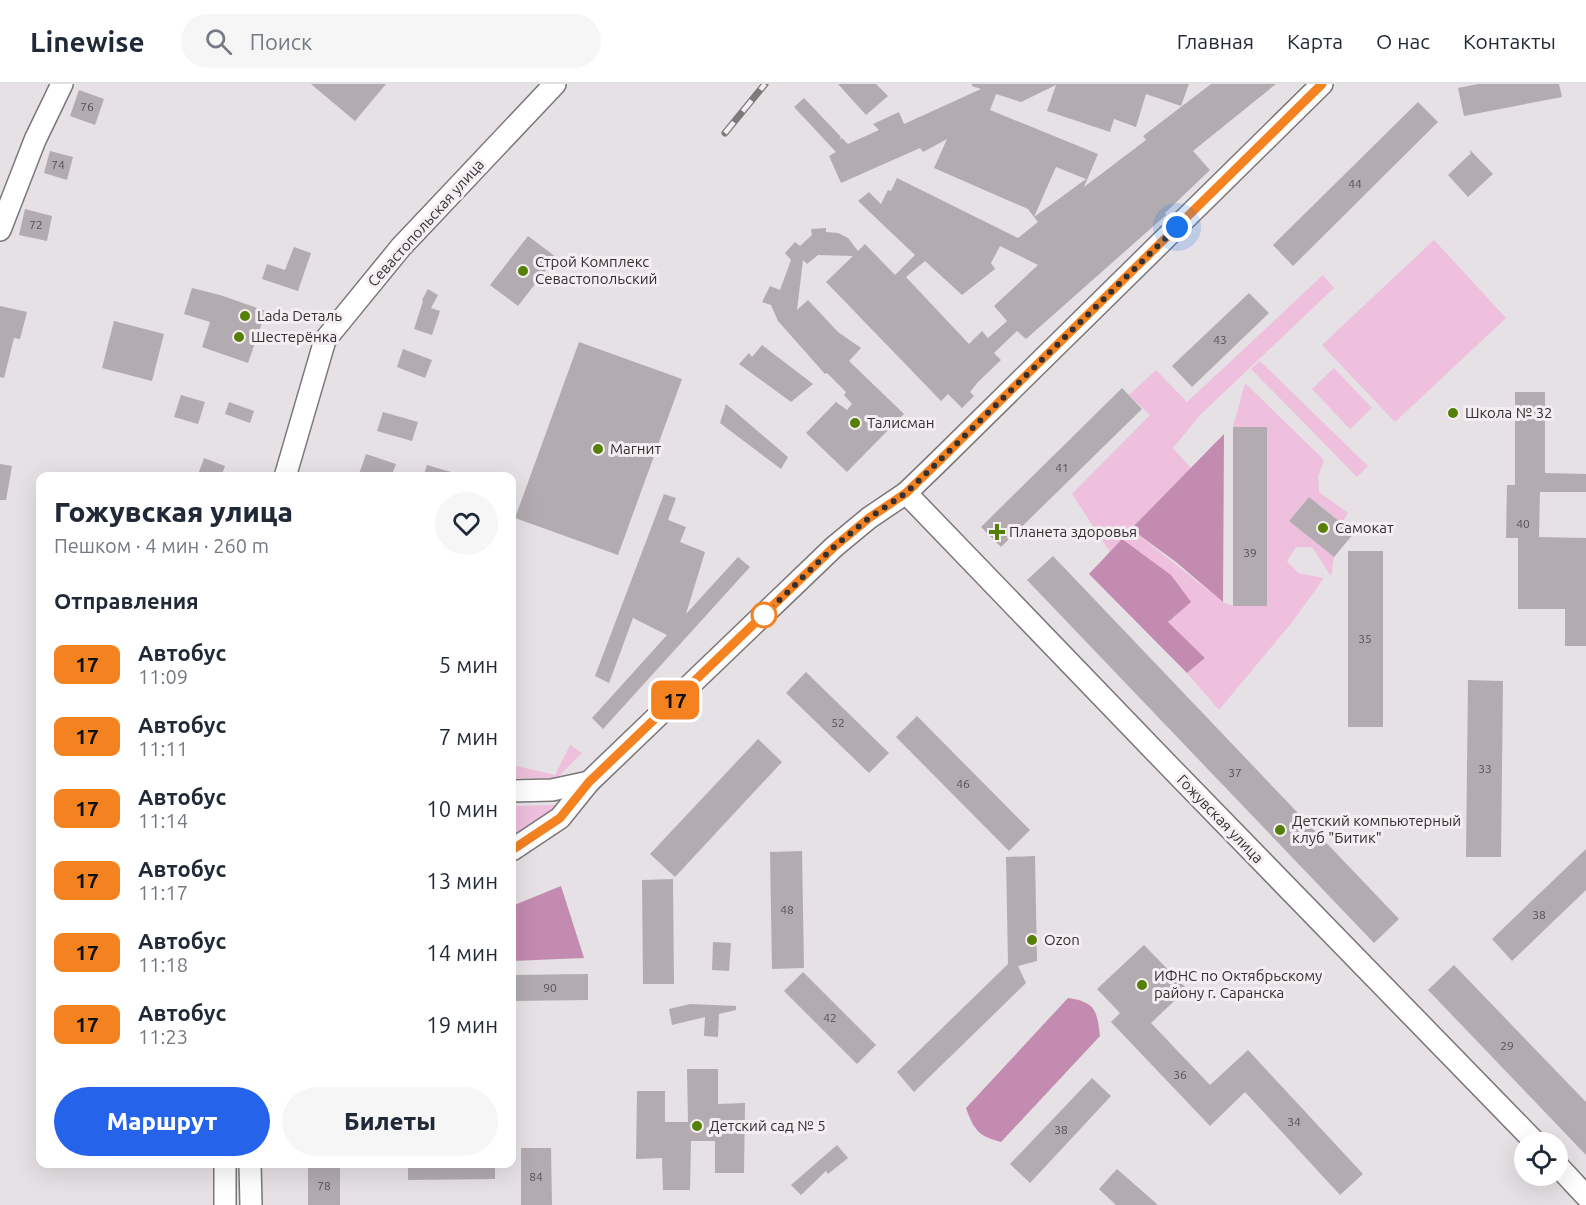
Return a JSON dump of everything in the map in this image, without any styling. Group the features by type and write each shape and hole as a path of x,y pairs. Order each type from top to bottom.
{"street":[{"path":"0,230 35,140 62,84"},
{"name":"Севастопольская улица","path":"286,472 325,340 400,247 555,84"},
{"path":"516,847 560,818 589,782 834,547 869,518 906,493 1322,84"},
{"name":"Гожувская улица","path":"906,493 1185,784 1525,1132"},
{"path":"516,791 552,790 589,782"},
{"path":"225,1168 225,1205"},
{"path":"250,1168 250,1205"},
{"path":"1568,1177 1586,1196"}],"shaded area":[{"path":"1434,240 1506,318 1395,422 1322,345"},
{"path":"1323,275 1334,288 1200,415 1173,448 1191,468 1131,529 1223,602 1233,606 1266,606 1267,427 1233,427 1245,383 1324,460 1318,477 1319,492 1348,513 1342,523 1309,497 1289,521 1334,557 1331,576 1312,547 1296,547 1287,561 1298,573 1324,578 1293,621 1219,710 1187,673 1205,658 1168,622 1190,602 1171,575 1121,540 1110,552 1072,494 1150,415 1129,395 1156,370 1187,402"},
{"path":"1260,361 1368,466 1357,477 1251,369"},
{"path":"1334,368 1372,408 1350,429 1312,389"},
{"path":"1224,434 1223,602 1176,562 1131,529"},
{"path":"1122,539 1171,575 1191,602 1168,622 1205,658 1187,673 1089,574"},
{"path":"570,745 582,753 557,778 516,778 516,766 555,775"},
{"path":"567,802 516,835 516,806 555,805"},
{"path":"561,886 584,958 516,961 516,904"},
{"path":"1068,998 1084,1002 1093,1009 1098,1020 1100,1036 1001,1142 982,1134 975,1127 966,1108"}],"building":[{"path":"311,84 386,84 355,121"},
{"path":"838,84 876,84 888,96 866,115"},
{"path":"972,84 1189,84 1181,106 1146,94 1136,127 1114,119 1110,132 1047,111 1056,85 1021,102 996,94 990,110 1098,154 1084,187 1146,140 1143,136 1211,84 1276,84 1193,151 1210,170 1165,213 1166,215 1026,339 1017,331 994,353 1001,360 978,382 970,392 974,396 962,408 948,394 941,401 826,282 853,256 818,255 807,264 803,260 797,310 808,300 838,332 861,348 849,361 904,414 847,472 806,433 836,402 847,410 852,404 844,395 846,392 827,373 825,374 778,321 771,305 762,302 770,286 780,290 791,260 785,253 795,242 800,246 812,235 811,229 826,228 826,232 838,233 848,238 858,251 865,244 895,275 915,255 858,201 869,192 881,204 897,178 1018,238 1038,222 1034,217 1028,209 934,168 947,139 923,152 920,148 841,183 829,156 836,152 794,107 804,98 841,137 839,140 842,138 848,144 879,130 873,124 899,112 904,124 981,89","holes":["1056,167 1086,179 1034,217","1000,246 1038,265 994,306 1007,321 988,338 982,331 969,344 906,277 925,261 962,295 995,269 991,263"]},
{"path":"1478,84 1559,84 1562,97 1464,116 1458,88"},
{"path":"79,90 104,99 95,125 70,116"},
{"path":"1418,102 1438,122 1293,266 1273,245"},
{"path":"1470,150 1493,174 1468,197 1448,175 1470,154 1471,156"},
{"path":"50,151 73,157 67,180 44,173"},
{"path":"25,209 52,216 47,241 19,235"},
{"name":"Строй Комплекс Севастопольский","path":"528,236 556,257 518,306 490,285"},
{"path":"294,247 311,253 298,291 262,279 267,264 285,270"},
{"path":"192,288 266,311 248,363 202,347 210,322 184,314"},
{"path":"428,289 438,295 431,308 440,311 432,335 414,329 422,300"},
{"path":"1249,293 1269,313 1192,387 1172,366"},
{"path":"0,306 27,312 20,339 14,338 4,378 0,377"},
{"path":"114,321 164,334 152,381 102,368"},
{"path":"579,342 682,379 618,555 516,518"},
{"path":"762,345 813,384 791,402 739,364 749,353 752,357"},
{"path":"403,349 432,360 425,378 397,367"},
{"path":"1122,388 1142,409 1001,547 981,527"},
{"path":"1515,392 1545,392 1545,473 1586,474 1586,492 1540,492 1539,537 1586,538 1586,646 1565,646 1565,609 1518,609 1518,538 1506,538 1507,485 1515,485"},
{"path":"181,395 205,402 198,424 174,417"},
{"path":"229,402 254,411 250,423 225,414"},
{"path":"726,404 788,457 781,469 720,423"},
{"path":"383,412 418,422 412,441 377,431"},
{"path":"1233,427 1267,427 1267,606 1233,606"},
{"path":"366,454 396,464 393,472 360,472"},
{"path":"204,458 225,466 223,472 199,472"},
{"path":"0,464 12,466 6,500 0,500"},
{"path":"427,465 451,472 425,472"},
{"path":"664,494 676,498 668,520 686,527 680,542 705,552 686,614 738,557 750,567 603,729 592,718 667,635 633,618 609,683 595,676"},
{"name":"Самокат","path":"1309,497 1354,533 1334,557 1289,521"},
{"path":"1348,551 1383,551 1383,727 1348,727"},
{"path":"1053,556 1399,919 1374,943 1027,580"},
{"path":"806,672 889,753 869,773 786,693"},
{"path":"1468,680 1503,681 1501,857 1466,857"},
{"path":"917,716 1030,830 1009,851 896,737"},
{"path":"758,739 782,762 675,877 650,854"},
{"path":"1586,849 1586,890 1512,961 1492,939"},
{"path":"802,851 804,968 772,969 770,852"},
{"path":"1035,856 1037,961 1018,966 1026,983 914,1092 897,1072 1008,964 1006,857"},
{"path":"673,879 674,984 643,984 642,880"},
{"path":"713,942 731,943 729,971 712,970"},
{"path":"1144,945 1187,989 1151,1023 1210,1085 1248,1050 1363,1174 1340,1195 1245,1092 1210,1126 1111,1022 1120,1013 1097,989"},
{"path":"1454,965 1586,1102 1586,1155 1568,1136 1568,1132 1564,1132 1428,990"},
{"path":"803,972 876,1045 857,1064 784,991"},
{"path":"588,974 588,1000 516,1001 516,975"},
{"path":"690,1004 736,1006 736,1010 719,1014 718,1037 704,1036 705,1017 672,1025 669,1009"},
{"name":"Детский сад № 5","path":"687,1069 718,1069 718,1104 745,1103 744,1173 715,1173 715,1141 691,1141 690,1190 663,1190 662,1158 636,1159 637,1091 665,1091 665,1122 688,1122"},
{"path":"1092,1078 1111,1096 1030,1183 1010,1164"},
{"path":"837,1145 848,1158 828,1174 826,1171 801,1195 791,1185"},
{"path":"521,1148 551,1148 552,1205 521,1205"},
{"path":"308,1168 340,1168 340,1205 308,1205"},
{"path":"408,1168 495,1168 495,1179 408,1180"},
{"path":"1117,1169 1158,1205 1116,1205 1099,1189"}],"railway":[{"path":"725,133 765,84"}],"bus line":[{"name":"17","path":"516,847 560,818 589,782 834,547 869,518 906,493 1322,84"}],"place":[{"name":"Строй Комплекс Севастопольский","path":"523,271"},
{"name":"Lada Dеталь","path":"245,316"},
{"name":"Шестерёнка","path":"239,337"},
{"name":"Школа № 32","path":"1453,413"},
{"name":"Талисман","path":"855,423"},
{"name":"Магнит","path":"598,449"},
{"name":"Самокат","path":"1323,528"},
{"name":"Планета здоровья","path":"997,532"},
{"name":"Детский компьютерный клуб \"Битик\"","path":"1280,830"},
{"name":"Ozon","path":"1032,940"},
{"name":"ИФНС по Октябрьскому району г. Саранска","path":"1142,985"},
{"name":"Детский сад № 5","path":"697,1126"}],"route":[{"path":"764,615 834,547 869,518 906,493 1177,227"}]}
